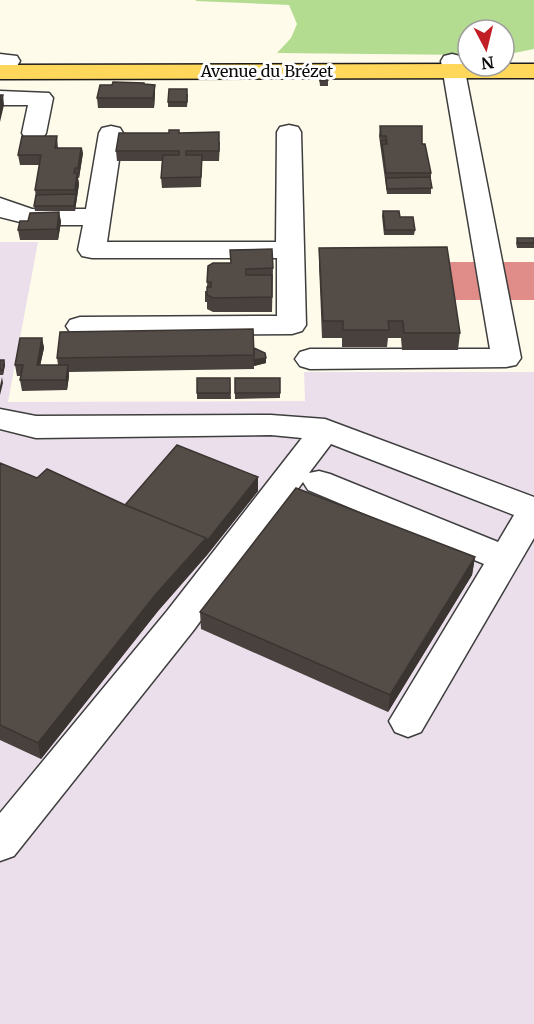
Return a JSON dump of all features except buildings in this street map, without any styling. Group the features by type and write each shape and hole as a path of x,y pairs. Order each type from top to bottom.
{"main road":[{"path":"516,61 534,61"},
{"name":"Avenue du Brézet","path":"2,64 456,65"},
{"name":"Avenue du Brézet","path":"516,70 534,71"}],"lane":[{"path":"310,359 506,358 460,78"},
{"path":"0,98 41,98 34,133"},
{"path":"80,326 292,325 289,132"},
{"path":"111,133 92,250 290,249"},
{"path":"0,206 8,213 23,217 97,217"},
{"path":"0,419 36,427 271,425 325,430 534,510 408,721"},
{"path":"0,843 180,621 325,430"},
{"path":"319,482 504,558"}],"shaded area":[{"path":"0,242 38,242 8,402 305,401 304,372 534,372 534,1024 0,1024"}],"green space":[{"path":"534,0 534,49 516,53 516,18 456,18 456,55 277,53 291,38 297,24 289,5 195,1"}],"taxiway":[{"path":"448,281 534,281"}]}
